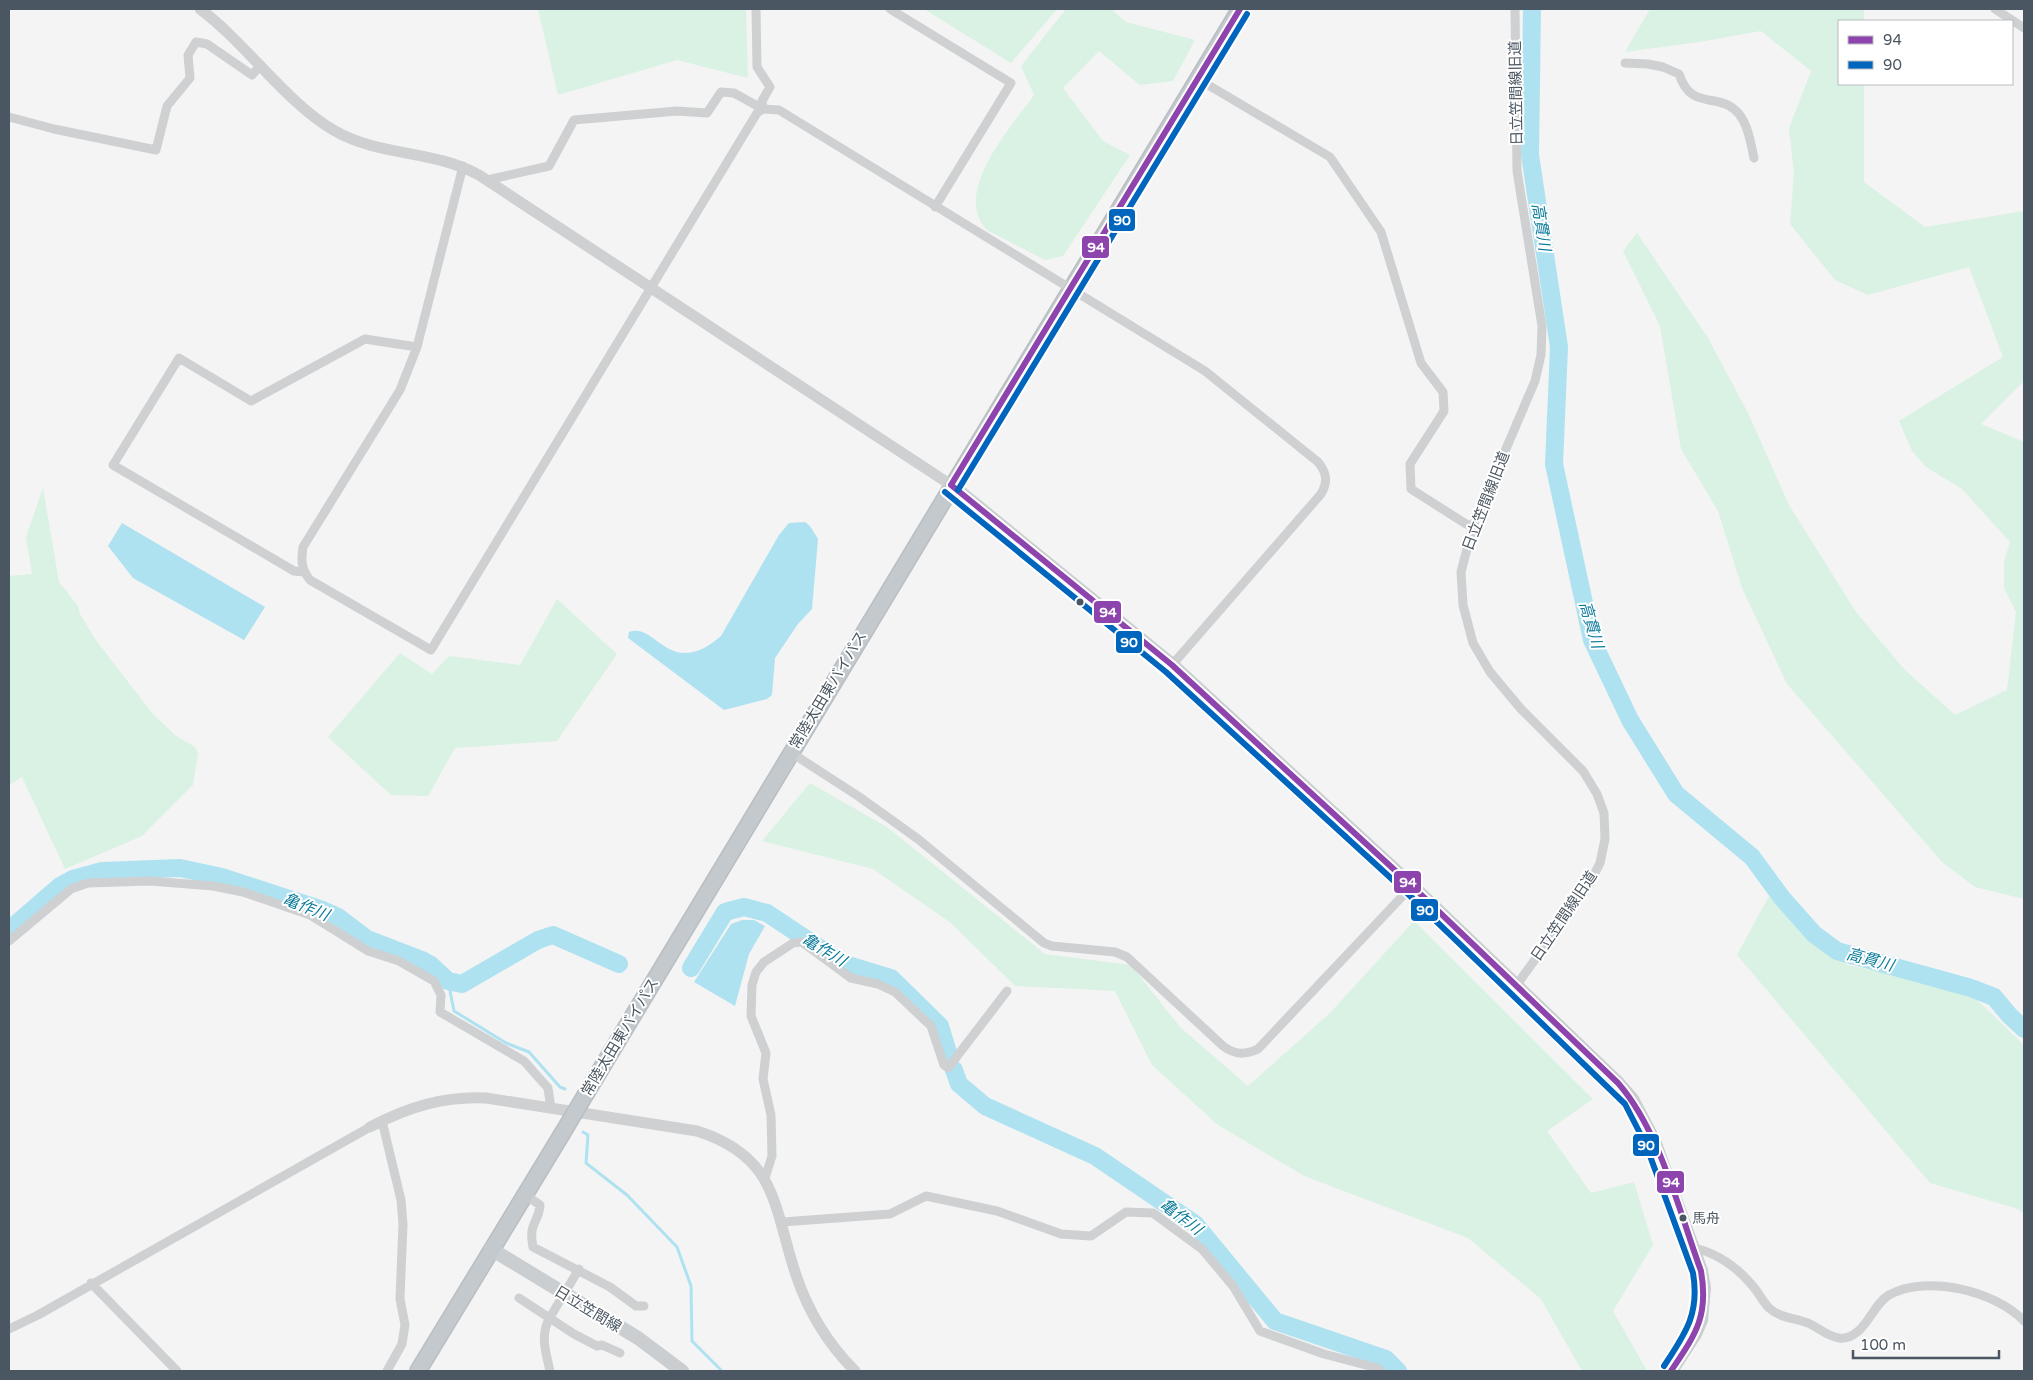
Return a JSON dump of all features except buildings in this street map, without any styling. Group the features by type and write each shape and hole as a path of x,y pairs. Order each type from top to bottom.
{"highway":[{"name":"常陸太田東バイパス","path":"418,1371 1240,9"}],"main road":[{"path":"951,485 1172,665 1412,886 1618,1083 1632,1100 1654,1141 1702,1271 1704,1303 1695,1334 1671,1371"},
{"name":"日立笠間線","path":"492,1249 638,1338 682,1371"}],"street":[{"path":"200,9 216,20 317,118 349,138 365,145 429,156 463,166 951,485"},
{"path":"756,9 757,67 770,87 762,101 763,110"},
{"path":"890,9 1010,82 934,207"},
{"name":"日立笠間線旧道","path":"1515,9 1517,171 1542,326 1541,355 1535,381 1474,526 1461,572 1463,605 1473,643 1490,672 1521,709 1583,771 1597,794 1604,813 1605,839 1600,863 1590,883 1516,986"},
{"path":"1996,9 2012,20"},
{"path":"2013,21 2024,28"},
{"path":"9,117 156,150 167,106 190,78 188,55 196,42 207,44 252,75 261,65"},
{"path":"1625,64 1663,67 1679,74 1683,88 1691,95 1726,104 1739,114 1748,135 1754,158"},
{"path":"1198,79 1330,157 1381,232 1421,362 1443,392 1444,411 1410,464 1411,489 1466,524 1474,526"},
{"path":"487,180 548,166 574,120 676,111 707,113 721,92 734,93 763,110"},
{"path":"463,166 417,347 400,390 302,547 301,560 304,572 310,580 430,650 757,113 763,110 779,110 934,207 1211,375 1318,462 1324,470 1326,480 1321,494 1172,665"},
{"path":"304,572 294,571 113,465 179,358 251,401 365,339 417,347"},
{"path":"790,752 858,796 926,845 1044,943 1115,952 1127,957 1231,1052 1241,1054 1258,1049 1412,886"},
{"path":"9,941 71,890 88,884 150,881 213,886 243,892 310,915 368,951 399,961 434,981 441,996 440,1012 524,1061 548,1088 551,1109"},
{"path":"765,1178 772,1156 771,1115 762,1079 766,1053 750,1016 754,978 764,962 793,944 802,942 851,978 878,984 895,992 931,1026 944,1065 948,1068 1007,991"},
{"path":"9,1329 38,1315 91,1283 370,1127 416,1106 462,1097 500,1100 705,1134 740,1151 765,1178 782,1222 796,1274 806,1300 827,1338 855,1371"},
{"path":"382,1121 401,1200 403,1224 400,1299 405,1325 402,1344 387,1371"},
{"path":"524,1194 540,1205 539,1212 532,1226 533,1247 579,1269 610,1287 636,1306 644,1306"},
{"path":"782,1222 890,1214 926,1196 997,1210 1061,1234 1091,1236 1126,1212 1153,1213 1202,1249 1233,1286 1260,1331 1324,1354 1377,1368 1380,1371"},
{"path":"1695,1248 1714,1253 1728,1261 1751,1283 1769,1308 1778,1314 1808,1323 1827,1334 1840,1338 1858,1331 1889,1295 1927,1284 1959,1288 1984,1297 2016,1312 2024,1321"},
{"path":"550,1371 544,1344 545,1328 579,1269"},
{"path":"91,1283 176,1371"},
{"path":"519,1298 549,1319 597,1346 602,1345 620,1353"}],"green space":[{"path":"538,9 746,9 748,78 677,60 558,95"},
{"path":"924,9 1057,9 1011,63"},
{"path":"1066,9 1111,9 1126,22 1195,40 1173,81 1140,85 1099,51 1063,88 1103,141 1130,155 1063,256 1045,260 987,230 978,215 976,198 980,179 989,160 1012,124 1034,95 1021,66"},
{"path":"1650,9 1864,9 1864,20 1838,20 1838,85 1864,85 1864,182 1925,227 2024,211 2024,381 1981,424 2024,442 2024,899 1975,887 1942,862 1787,684 1742,588 1718,511 1681,449 1660,326 1623,251 1637,233 1708,338 1748,413 1789,505 1856,612 1905,670 1955,715 2007,690 2016,612 2004,588 2004,561 2010,542 1962,489 1926,467 1912,451 1899,421 2003,357 1969,267 1868,295 1835,280 1790,224 1794,173 1789,128 1811,71 1761,31 1625,52"},
{"path":"43,488 59,582 78,606 80,614 95,639 152,713 176,736 195,747 198,753 193,785 142,836 65,869 22,777 9,785 9,576 32,574 26,537"},
{"path":"557,599 617,654 557,741 455,748 428,796 391,795 328,737 400,653 432,674 449,656 520,665"},
{"path":"810,783 887,827 1045,954 1131,965 1180,1027 1248,1086 1329,1014 1414,921 1593,1099 1547,1131 1591,1193 1634,1182 1653,1245 1613,1311 1646,1369 1645,1371 1582,1371 1541,1299 1468,1238 1304,1176 1218,1125 1152,1065 1115,991 1015,986 951,923 873,869 762,841"},
{"path":"1769,896 1847,965 1968,991 2024,1045 2024,1213 2015,1208 1930,1183 1737,955"}],"water":[{"path":"805,522 810,526 818,539 812,609 798,624 775,658 772,695 767,699 724,710 628,638 629,632 639,631 676,652 688,653 703,648 721,636 779,535 789,523"},
{"path":"122,523 265,607 244,640 133,578 108,546"},
{"path":"742,920 754,920 765,926 749,954 735,1006 694,982 731,924"}],"waterway":[{"name":"高貫川","path":"1532,9 1530,155 1559,347 1554,464 1592,640 1630,720 1676,794 1752,857 1782,898 1814,934 1837,951 1971,988 1994,997 2024,1029"},
{"name":"亀作川","path":"9,930 60,886 73,879 102,871 180,868 222,877 320,909 338,917 367,939 424,961 448,981 462,984 538,940 553,935 619,964"},
{"name":"亀作川","path":"691,968 725,912 744,907 767,913 842,963 891,978 940,1026 950,1059"},
{"path":"448,981 454,1011 506,1043 529,1052 560,1087 565,1089"},
{"name":"亀作川","path":"954,1070 959,1084 985,1106 1095,1156 1195,1224 1275,1321 1386,1359 1398,1371"},
{"path":"583,1132 588,1135 586,1163 627,1195 677,1247 691,1286 692,1341 722,1371"}],"transit line":[{"name":"94","path":"951,485 1240,9"},
{"name":"90","path":"958,490 1247,14"},
{"name":"94","path":"951,485 1172,665 1412,886 1618,1083 1633,1102 1657,1148 1701,1271 1703,1301 1698,1325 1687,1347 1671,1371"},
{"name":"90","path":"945,492 1166,672 1406,892 1625,1104 1646,1145 1693,1273 1694,1300 1689,1323 1664,1366"}],"place":[{"name":"馬舟","path":"1683,1218"}]}
